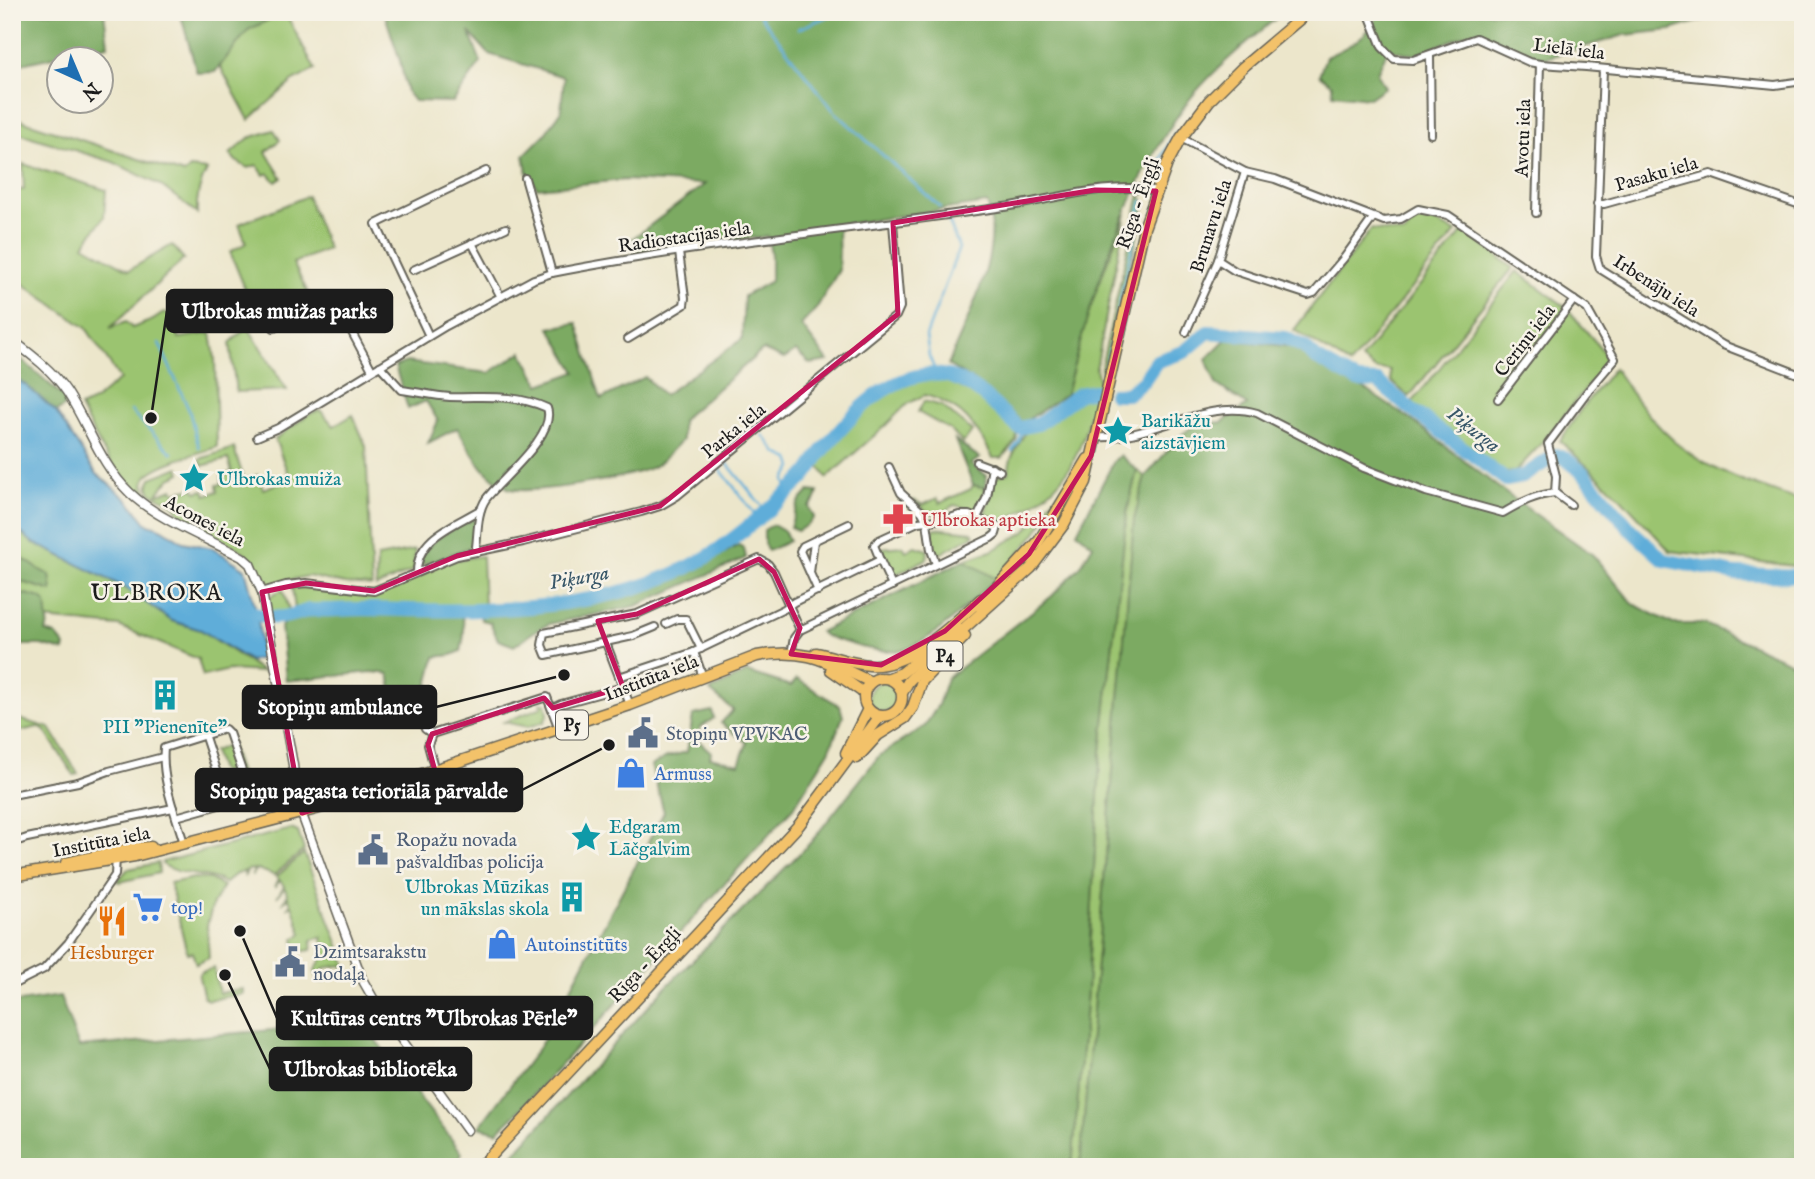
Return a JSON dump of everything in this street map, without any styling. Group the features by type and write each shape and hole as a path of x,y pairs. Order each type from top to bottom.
{"main road":[{"name":"Rīga - Ērgļi","path":"902,693 908,682 929,660 1021,579 1049,547 1074,507 1086,482 1144,228 1156,191 1181,138 1219,90 1308,12"},
{"name":"Rīga - Ērgļi","path":"889,678 902,674 925,655 988,598 1023,560 1048,530 1090,456"},
{"name":"P4","path":"799,825 868,745 878,735 905,719 913,707 924,677 1021,579"},
{"name":"P5","path":"791,654 823,654 870,666 890,663 939,635 995,588"},
{"name":"P5","path":"791,654 839,674 864,693"},
{"name":"Institūta iela","path":"12,876 78,859 115,856 133,848 184,843 302,813 630,705 757,656 791,654"},
{"name":"P5","path":"807,654 870,682"},
{"path":"879,678 889,678 899,685 902,693 898,709 890,715 880,716 868,709 864,701 864,693 870,682 879,678"},
{"name":"Rīga - Ērgļi","path":"777,846 842,762 868,709"},
{"name":"Rīga - Ērgļi","path":"480,1167 799,825 880,716"}],"street":[{"name":"Lielā iela","path":"1368,12 1382,47 1394,59 1413,60 1430,56 1455,43 1476,38 1529,62 1540,64 1775,85 1803,81"},
{"path":"1430,56 1431,134"},
{"name":"Avotu iela","path":"1536,213 1540,64"},
{"name":"Irbenāju iela","path":"1603,69 1597,264 1606,274 1723,345 1803,376"},
{"name":"Brunavu iela","path":"1181,138 1245,172 1218,260 1186,331"},
{"path":"429,336 376,224 486,172"},
{"path":"1245,172 1275,179 1373,218 1393,221 1418,209 1448,215 1587,309 1615,359 1548,444 1556,477 1555,493"},
{"name":"Pasaku iela","path":"1597,204 1711,174 1803,206"},
{"path":"525,178 552,273"},
{"name":"Radiostacijas iela","path":"257,437 278,428 429,336 534,279 552,273 678,252 1005,207 1095,190 1142,188 1156,191"},
{"path":"1218,260 1235,271 1308,295 1314,293 1344,258 1373,218"},
{"name":"Parka iela","path":"477,552 641,512 660,506 677,496 897,316 900,307 893,223"},
{"path":"413,270 506,228"},
{"path":"472,243 501,297"},
{"path":"628,339 684,305 678,252"},
{"name":"Ceriņu iela","path":"1498,399 1574,300"},
{"path":"274,328 310,308 339,308 372,370"},
{"name":"Acones iela","path":"12,340 50,371 61,384 102,458 130,493 153,511 242,557 250,564 262,592 293,765 294,784 362,979 370,995 467,1130"},
{"path":"262,592 306,583 374,591 447,559 477,552 481,509 486,499 522,462 547,425 547,408 535,403 503,396 450,397 402,390 380,366"},
{"path":"1096,437 1127,437 1165,424 1241,408 1257,413 1364,468 1426,492 1503,513 1525,500 1555,493"},
{"path":"976,462 1000,471"},
{"path":"889,467 901,493 918,506 927,522 936,564"},
{"path":"977,518 987,497 992,467"},
{"path":"1555,493 1571,505"},
{"path":"417,572 418,555 429,541 481,509"},
{"path":"791,654 794,638 800,630 892,586 936,564 991,538 998,527 977,518 959,515 918,522 879,540 874,545 892,586"},
{"path":"818,591 800,551 803,545 849,524"},
{"path":"810,573 814,541"},
{"path":"655,628 606,643 546,655 542,645 544,633 637,614 759,559 768,564 774,572 800,630"},
{"path":"619,677 701,649 880,560"},
{"path":"666,624 677,619 686,619 701,649"},
{"path":"606,643 630,705"},
{"path":"694,652 703,677"},
{"path":"553,708 623,687"},
{"path":"432,734 547,697 559,729"},
{"path":"418,702 425,729 432,734"},
{"path":"184,843 173,808 163,757 164,748 225,729 229,733 251,797"},
{"path":"204,734 227,804"},
{"path":"432,734 428,745 435,771"},
{"path":"12,795 78,782 163,757"},
{"path":"176,817 294,784"},
{"path":"12,843 173,808"},
{"path":"12,985 44,969 68,943 115,875 115,856"}],"highlighted area":[{"path":"1095,190 1156,191 1091,456 1029,554 945,631 881,665 791,654 800,628 774,572 759,559 637,614 598,621 623,687 553,708 544,698 432,734 428,745 435,771 302,813 262,592 306,583 374,591 457,556 660,506 898,314 893,223"}],"green space":[{"path":"12,12 104,12 108,45 46,46 46,59 12,66"},
{"path":"180,12 284,12 248,30 215,72 197,73"},
{"path":"285,12 315,69 292,82 249,120 220,66 249,29"},
{"path":"384,12 1284,12 1219,67 1186,104 1164,136 1145,170 1113,243 1087,319 1066,394 1023,423 974,381 948,365 987,264 991,222 987,203 838,225 839,270 816,309 801,325 828,361 810,364 796,351 784,359 763,350 687,415 682,421 682,440 655,466 582,484 518,490 508,488 491,477 478,462 457,428 428,443 438,421 426,401 408,409 395,366 407,362 489,373 522,352 540,385 576,372 550,328 577,323 601,399 645,377 664,395 742,339 744,296 771,281 768,236 634,253 632,239 705,184 625,180 537,188 527,172 524,155 544,135 561,112 564,77 489,54 469,32 481,62 453,102 414,101 407,92"},
{"path":"1379,12 1729,12 1671,30 1625,35 1539,60 1475,31 1415,55 1388,49 1377,73 1385,87 1369,98 1333,94 1332,85 1319,75 1326,57 1365,34"},
{"path":"12,117 184,174 190,168 207,170 199,191 197,213 160,185 113,162 12,131"},
{"path":"274,130 280,140 266,152 282,178 276,182 268,173 264,175 257,165 248,168 230,154 249,138"},
{"path":"23,164 106,190 104,217 84,245 129,270 172,245 184,259 110,328 126,322 132,328 165,312 177,324 179,338 211,333 215,359 217,447 164,465 146,477 144,484 147,492 166,507 169,514 152,504 126,482 106,455 80,407 94,401 120,379 86,328 12,276 12,189 24,190"},
{"path":"1140,194 1145,204 1104,377 1101,368"},
{"path":"307,196 328,249 293,263 310,297 249,329 287,390 236,392 230,343 257,318 230,252 246,243 239,224"},
{"path":"1126,213 1096,369 1099,380 1097,389 1090,387 1066,394 1087,315"},
{"path":"1420,215 1456,232 1350,365 1294,330 1371,229 1404,234"},
{"path":"1464,230 1513,268 1409,397 1391,381 1390,370 1376,370 1361,359"},
{"path":"1517,271 1566,307 1610,359 1515,472 1504,473 1410,405"},
{"path":"1226,339 1302,348 1413,421 1507,494 1593,555 1633,604 1673,624 1705,624 1803,668 1803,1167 1080,1167 1134,520 1145,477 1181,435 1195,425 1222,422 1247,405 1216,384 1206,359"},
{"path":"12,351 65,398 64,407 56,412 27,386 12,377"},
{"path":"1614,368 1651,418 1685,450 1722,472 1803,502 1803,567 1670,551 1620,497 1560,441 1583,406"},
{"path":"935,378 969,392 1017,433 1016,441 1002,458 993,458 967,418 949,405 925,395 907,404 827,478 816,461 840,433 868,407 900,387"},
{"path":"1086,395 1094,396 1089,419 1075,457 1055,487 1041,499 1002,521 984,515 994,477 1009,473 1012,456 1025,431 1039,427"},
{"path":"924,401 942,406 972,431 963,443 950,430 918,412"},
{"path":"320,410 334,426 353,415 366,446 372,586 345,584 308,576 264,586 249,556 190,525 175,506 156,495 173,489 175,492 194,488 196,492 204,490 206,495 218,491 217,485 222,484 222,476 232,472 228,459 202,466 200,459 234,448 244,480 258,475 263,489 290,479 275,439 309,414"},
{"path":"955,440 980,458 971,464 986,475 986,488 973,485"},
{"path":"1120,455 1137,470 1127,512 1100,761 1087,991 1072,1167 502,1167 666,987 810,843 879,756 925,726 938,705 947,678 1052,596 1080,567 1093,545 1077,532 1114,461"},
{"path":"179,467 181,473 170,478 156,495 149,489 151,478"},
{"path":"1137,470 1145,477 1134,520 1080,1167 1072,1167 1087,991 1100,761 1127,512"},
{"path":"1066,484 1035,534 996,579 964,560 991,551 1025,532"},
{"path":"973,485 986,488 981,503 975,510 954,505 942,513 929,514 913,500 923,505 937,498 940,503 971,489"},
{"path":"809,491 818,492 809,507 814,517 809,524 797,531 790,527 799,502"},
{"path":"475,518 474,542 471,547 420,564 422,555 434,541"},
{"path":"12,525 32,542 124,587 172,621 201,630 263,672 229,670 203,676 198,659 119,626 12,616"},
{"path":"773,525 785,532 789,541 768,551 764,544 764,530"},
{"path":"935,528 972,532 974,535 938,555 932,542"},
{"path":"739,545 744,548 746,558 636,606 549,624 514,646 498,640 490,622 481,620 480,612 582,601 645,586 676,575"},
{"path":"903,546 906,551 915,546 928,550 927,559 895,575 891,574 881,548"},
{"path":"415,550 414,570 376,587 377,557"},
{"path":"12,554 50,575 52,591 12,579"},
{"path":"482,556 484,608 309,605 295,610 292,588 374,593 441,564"},
{"path":"964,560 996,579 948,622 920,642 894,651 877,650 825,636 820,632"},
{"path":"283,590 290,613 270,615 269,598"},
{"path":"26,594 41,598 46,603 46,632 56,635 65,646 64,651 12,642 12,599"},
{"path":"311,614 461,614 464,632 461,651 435,657 428,686 411,691 400,704 390,702 393,694 389,674 372,672 286,681 281,627 284,622"},
{"path":"747,672 791,686 797,679 840,706 843,717 829,751 794,807 518,1112 497,1132 479,1127 540,1046 664,812 651,766 667,757 687,752 693,715 712,711 714,718 700,728 700,742 711,752 710,757 739,764 747,743 721,723 733,710 710,691"},
{"path":"884,682 895,686 899,697 895,708 884,712 873,708 869,697 873,686"},
{"path":"541,703 546,703 548,714 544,722 528,727 504,722 542,707"},
{"path":"12,717 50,728 78,774 74,775 44,730 38,727 12,733"},
{"path":"230,745 241,776 220,771 213,751"},
{"path":"291,829 298,832 304,850 274,875 257,869 252,876 254,869 248,870 244,877 245,871 236,874 225,883 210,877 177,871 162,864 162,862"},
{"path":"304,853 351,977 349,978 346,977 343,965 323,968 324,982 319,982 315,970 324,955 322,937 311,940 312,950 297,952 294,939 302,934 292,905 287,908 291,903 288,897 282,904 288,894 284,887 277,897 284,886 280,881 274,887 279,879 276,877"},
{"path":"158,863 159,873 117,881 128,869"},
{"path":"194,878 210,879 223,886 213,904 207,925 209,958 196,964 192,952 187,953 170,883"},
{"path":"214,968 219,993 243,989 243,994 208,1000 204,998 199,977 201,972"},
{"path":"60,996 79,1047 362,1022 462,1153 454,1167 12,1167 12,1003"}],"water":[{"path":"12,377 27,386 56,412 96,473 129,501 146,523 163,529 183,542 213,548 245,569 258,617 262,658 250,661 201,630 172,621 124,587 32,542 12,525"}],"waterway":[{"path":"757,12 834,111 940,207"},
{"path":"798,29 838,12"},
{"path":"1152,176 1175,132"},
{"path":"1104,374 1142,201"},
{"path":"936,373 929,356 926,336 959,248 948,219"},
{"name":"Piķurga","path":"1114,394 1128,394 1144,380 1157,361 1184,352 1208,332 1285,338 1357,381 1378,382 1506,480 1522,477 1556,455 1566,459 1583,473 1632,531 1664,560 1735,574 1803,576"},
{"path":"159,343 189,410 199,448"},
{"name":"Piķurga","path":"241,607 258,615 274,618 309,610 494,609 584,600 627,590 668,576 707,557 733,539 801,480 830,442 862,407 902,381 933,374 961,381 974,388 1019,428 1038,424 1079,394 1093,391"},
{"path":"131,411 172,453"},
{"path":"1012,451 1019,442 1022,427"},
{"path":"763,435 777,453 790,459 793,467 785,480 788,491"},
{"path":"726,462 766,511"},
{"path":"720,469 758,518"}],"place":[{"name":"Ulbrokas muižas parks","path":"151,418"},
{"name":"Barikāžu aizstāvjiem","path":"1118,431"},
{"name":"Ulbrokas muiža","path":"194,478"},
{"name":"Ulbrokas aptieka","path":"898,519"},
{"name":"Stopiņu ambulance","path":"564,675"},
{"name":"PII \"Pienenīte\"","path":"165,695"},
{"name":"Stopiņu VPVKAC","path":"643,733"},
{"name":"Stopiņu pagasta terioriālā pārvalde","path":"609,745"},
{"name":"Armuss","path":"631,773"},
{"name":"Edgaram Lāčgalvim","path":"586,837"},
{"name":"Ropažu novada pašvaldības policija","path":"373,850"},
{"name":"Ulbrokas Mūzikas un mākslas skola","path":"572,897"},
{"name":"top!","path":"148,907"},
{"name":"Hesburger","path":"112,921"},
{"name":"Kultūras centrs \"Ulbrokas Pērle\"","path":"240,931"},
{"name":"Autoinstitūts","path":"502,944"},
{"name":"Dzimtsarakstu nodaļa","path":"290,962"},
{"name":"Ulbrokas bibliotēka","path":"225,975"}],"district":[{"name":"ULBROKA","path":"157,592"}]}
